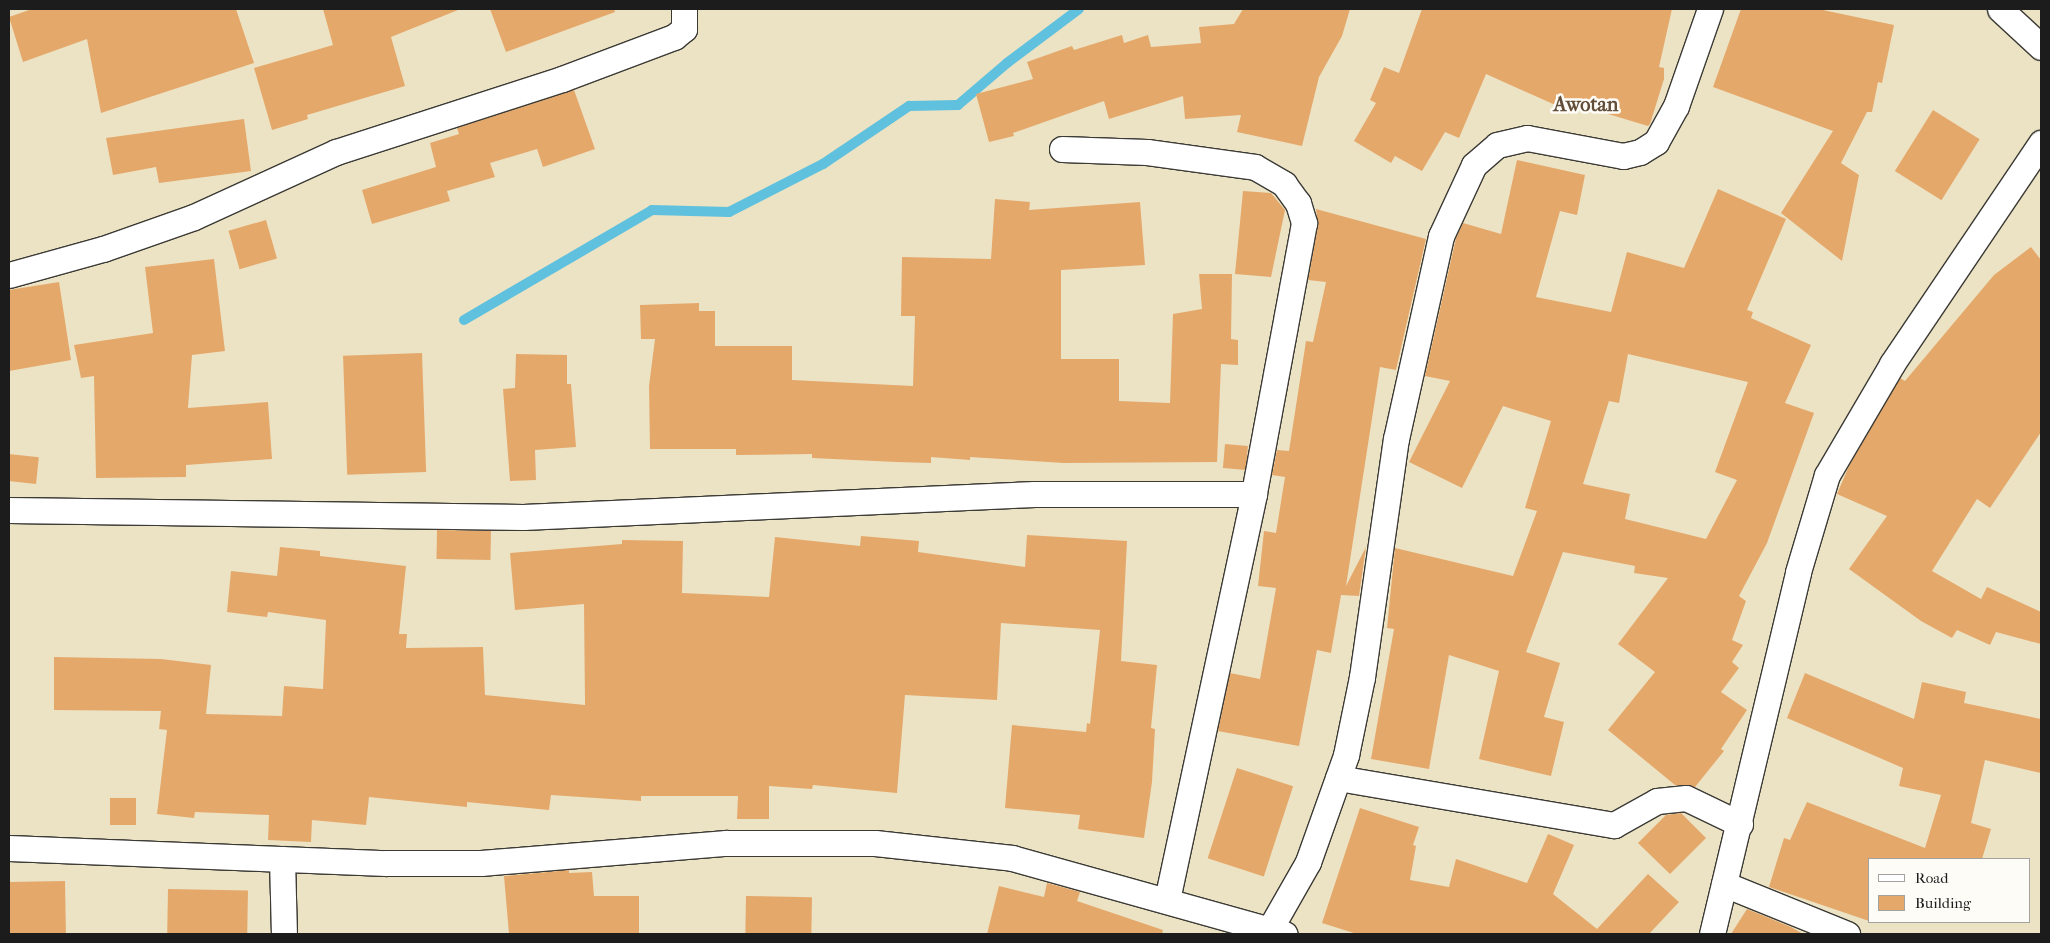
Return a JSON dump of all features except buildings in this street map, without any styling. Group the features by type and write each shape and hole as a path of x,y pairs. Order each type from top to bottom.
{"street":[{"path":"9,274 103,249 194,217 336,152 562,79 674,37 684,29 684,9"},
{"path":"9,848 282,859 481,863 726,843 874,843 1012,858 1167,900 1273,933 1308,862 1346,755 1362,677 1396,439 1441,236 1474,165 1497,145 1527,138 1623,156 1640,152 1656,142 1676,106 1710,9"},
{"path":"2000,9 2041,47"},
{"path":"1712,934 1740,824 1798,572 1827,476 1892,364 2041,143"},
{"path":"1062,148 1147,152 1255,167 1284,184 1298,202 1304,223 1254,494 1167,900"},
{"path":"9,510 524,517 1034,494 1254,494"},
{"path":"1338,778 1614,824 1657,801 1686,798 1740,824"},
{"path":"282,859 284,934"},
{"path":"1724,884 1847,934"}],"waterway":[{"path":"464,320 652,210 729,212 823,164 909,106 958,105 1007,63 1079,9"}],"district":[{"name":"Awotan","path":"1586,104"}]}
